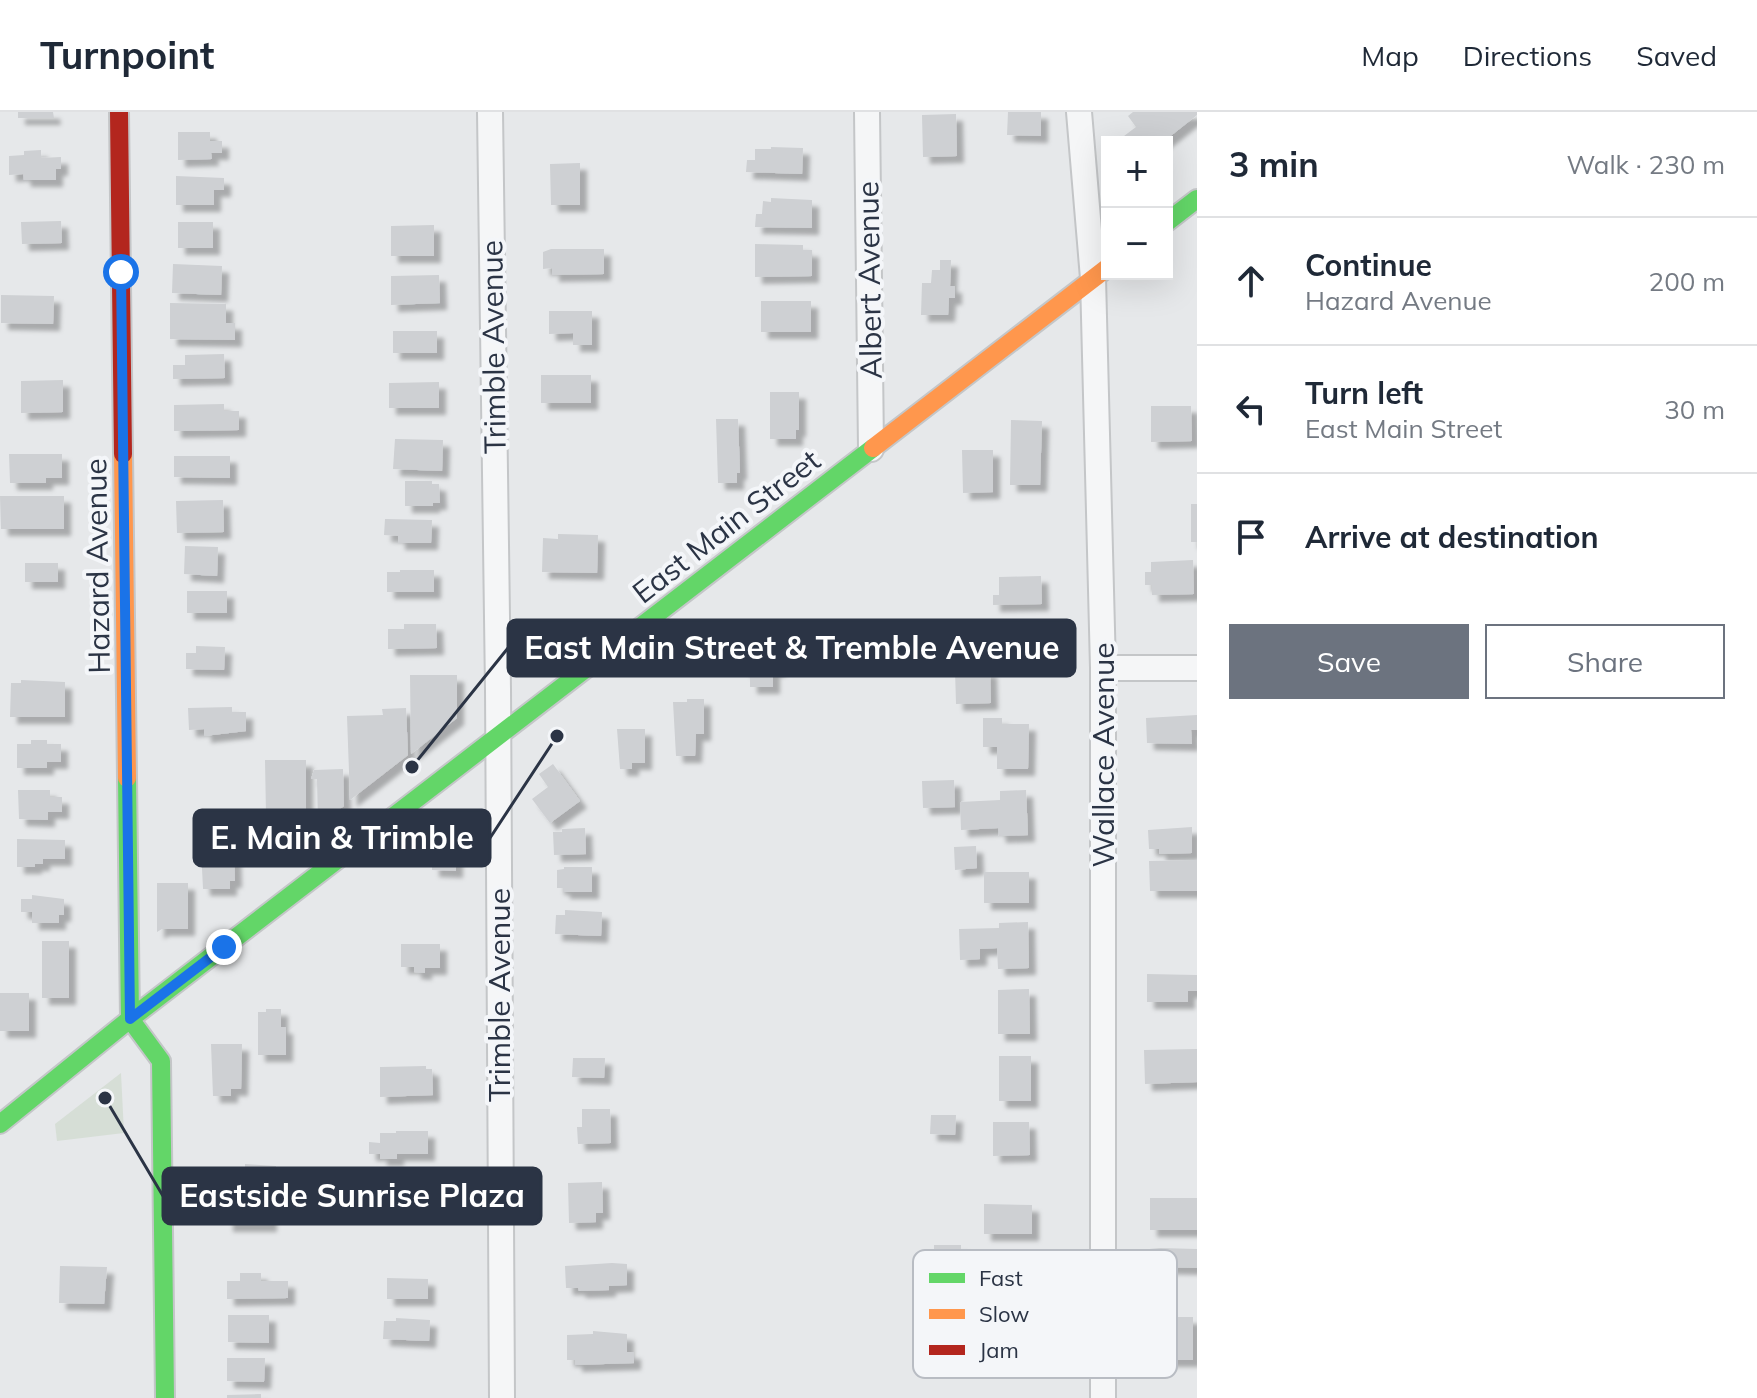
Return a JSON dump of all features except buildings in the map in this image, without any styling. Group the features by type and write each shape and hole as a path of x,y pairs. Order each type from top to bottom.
{"street":[{"name":"Hazard Avenue","path":"119,112 130,1019"},
{"name":"Trimble Avenue","path":"490,112 502,1398"},
{"name":"Albert Avenue","path":"867,112 871,449"},
{"name":"Wallace Avenue","path":"1079,112 1100,273 1103,1250"},
{"path":"1173,217 1197,199"},
{"name":"East Main Street","path":"0,1124 130,1019 1100,273"},
{"path":"1103,668 1197,668"},
{"path":"130,1019 161,1061 165,1398"}],"shaded area":[{"path":"121,1073 124,1133 57,1141 55,1124"}],"traffic: fast":[{"path":"1173,217 1197,199"},
{"path":"0,1124 130,1019 873,448"},
{"path":"127,778 130,1019 161,1061 165,1398"}],"traffic: slow":[{"path":"873,448 1101,273"},
{"path":"123,454 127,778"}],"traffic: jam":[{"path":"119,112 123,454"}],"place":[{"name":"E. Main & Trimble","path":"557,736"},
{"name":"East Main Street & Tremble Avenue","path":"412,767"},
{"name":"Eastside Sunrise Plaza","path":"105,1098"}],"route":[{"path":"121,272 130,1019 224,947"}]}
